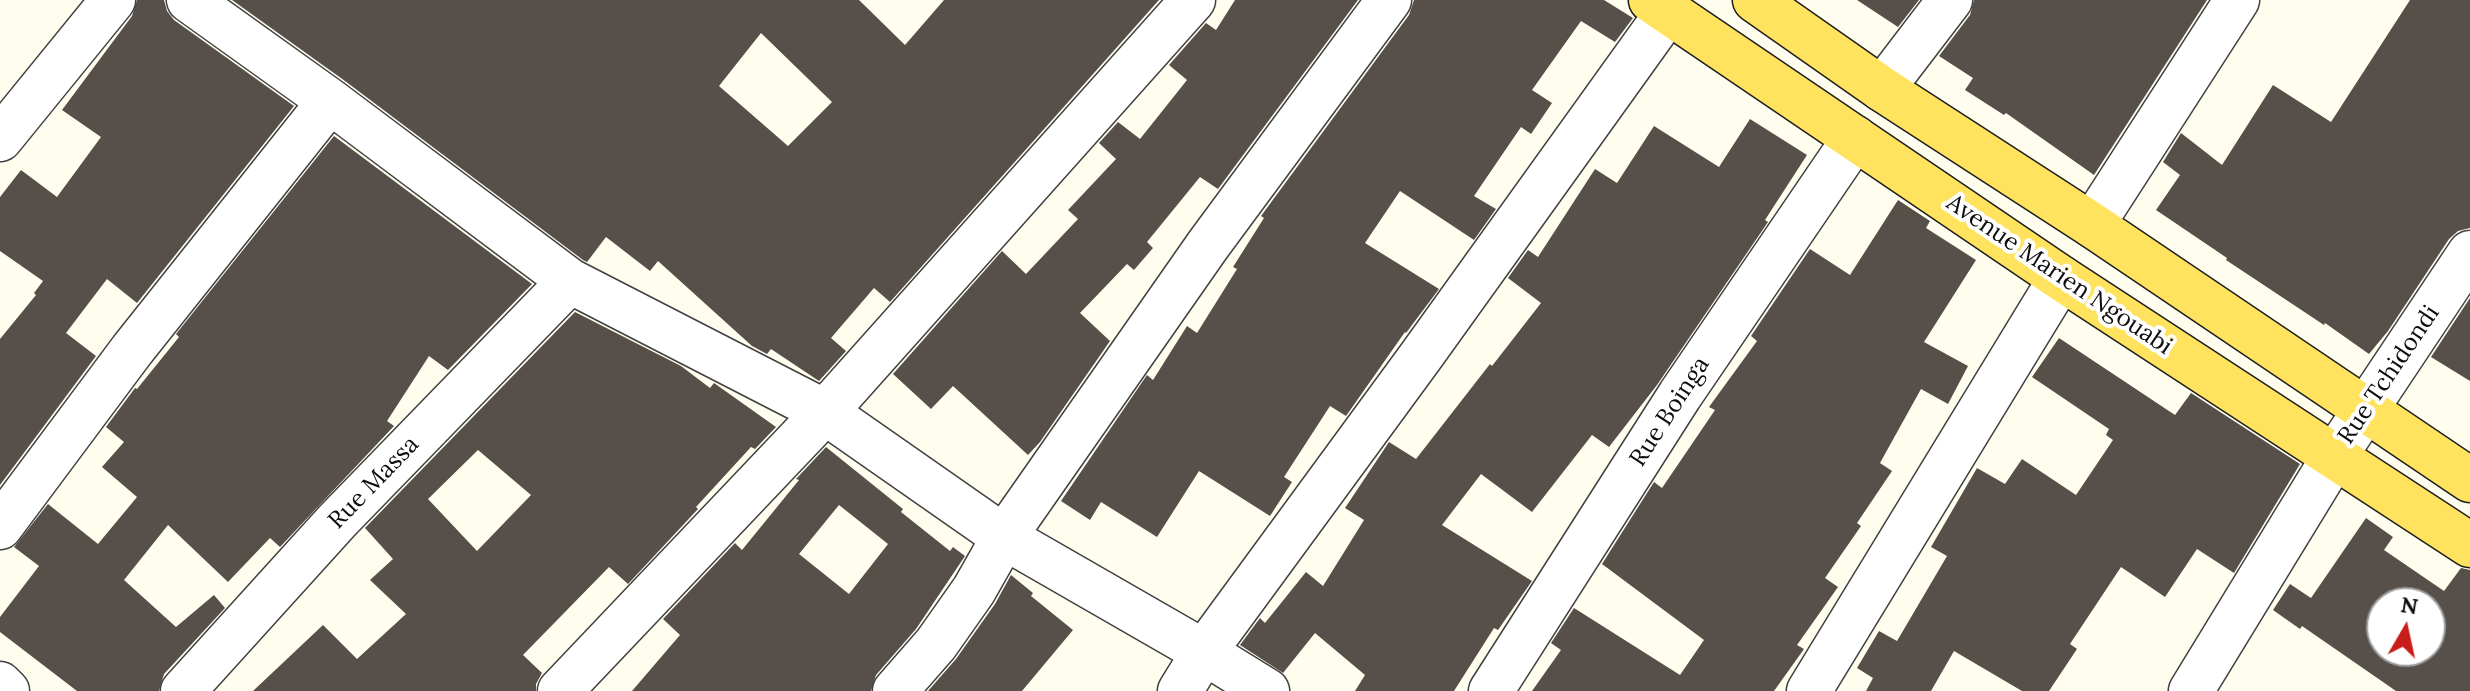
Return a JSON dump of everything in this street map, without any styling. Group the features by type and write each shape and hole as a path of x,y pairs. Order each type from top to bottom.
{"main road":[{"path":"1755,0 1882,89 2092,225 2470,480"},
{"name":"Avenue Marien Ngouabi","path":"1659,6 2061,278 2470,545"}],"street":[{"path":"0,139 113,0"},
{"path":"189,0 330,101 570,281 825,412 1004,537 1267,691"},
{"path":"560,691 825,412 1193,0"},
{"path":"895,691 936,644 974,590 1004,537 1208,245 1389,0"},
{"path":"1882,89 1950,0"},
{"path":"2092,225 2237,0"},
{"path":"1180,691 1204,652 1659,6"},
{"path":"0,527 132,350 330,101"},
{"name":"Rue Boinga","path":"1491,691 1680,395 1855,138"},
{"name":"Rue Tchidondi","path":"2191,691 2334,457 2470,253"},
{"path":"1809,691 2061,278"},
{"name":"Rue Massa","path":"183,691 337,521 570,281"},
{"path":"0,684 7,691"}],"building":[{"path":"137,0 164,0 174,20 294,106 137,303 107,279 66,333 96,356 0,485 0,339 36,295 34,293 43,281 0,251 0,197 21,170 57,197 101,137 62,110 132,16"},
{"path":"232,0 859,0 905,45 944,0 1159,0 890,302 874,288 831,338 846,351 819,381 771,349 767,354 752,346 658,261 650,271 606,237 587,262 583,260","holes":["761,33 832,102 788,146 719,86"]},
{"path":"1235,0 1358,0 1218,189 1200,177 1147,242 1153,248 1134,270 1127,264 1080,313 1110,341 1028,455 953,386 931,409 893,374 1002,251 1026,274 1078,219 1068,210 1116,159 1099,143 1118,122 1140,139 1187,80 1169,65 1206,23 1216,30"},
{"path":"1414,0 1604,0 1633,18 1615,42 1581,21 1532,90 1552,103 1531,134 1521,127 1474,196 1496,209 1474,240 1400,191 1365,243 1439,289 1346,416 1330,406 1284,477 1292,482 1270,516 1199,471 1157,537 1101,502 1090,520 1061,501 1147,375 1153,380 1187,326 1197,333 1237,269 1233,267 1264,218 1261,216 1409,15"},
{"path":"1857,0 1919,0 1898,27"},
{"path":"1974,0 2207,0 2094,175 2006,113 2004,115 1965,90 1973,78 1939,56 1970,15"},
{"path":"2410,0 2470,0 2470,228 2458,231 2449,239 2388,331 2369,354 2156,210 2180,175 2163,162 2181,133 2222,165 2273,85 2331,122"},
{"path":"1750,119 1807,155 1765,220 1768,222 1657,385 1609,447 1592,435 1532,512 1481,474 1442,525 1532,581 1498,630 1494,628 1454,691 1355,691 1365,675 1315,633 1283,673 1240,645 1260,618 1265,623 1306,572 1323,586 1364,520 1345,508 1389,442 1416,459 1541,303 1508,278 1528,250 1538,257 1595,169 1617,183 1654,126 1719,167"},
{"path":"334,136 532,284 448,370 429,356 387,421 394,426 280,547 270,538 228,582 168,525 124,580 176,627 214,595 225,608 164,674 159,691 77,691 0,632 0,617 39,566 14,547 48,504 98,544 137,497 102,467 124,442 106,427"},
{"path":"1898,200 1930,221 1926,228 1976,260 1924,342 1968,366 1948,404 1921,389 1880,463 1892,471 1857,523 1861,526 1825,578 1838,587 1797,645 1804,649 1774,691 1532,691 1561,650 1551,643 1574,608 1680,675 1704,640 1602,564 1654,482 1662,488 1715,410 1709,407 1757,341 1751,336 1810,249 1850,275"},
{"path":"2470,298 2470,381 2431,357"},
{"path":"575,312 681,366 710,388 714,383 776,427 755,449 751,447 628,584 609,567 523,655 542,673 536,691 253,691 323,625 357,659 406,614 370,580 393,559 365,528","holes":["478,450 531,495 477,551 428,499"]},
{"path":"2059,338 2175,415 2191,393 2300,464 2234,573 2197,549 2165,597 2121,567 2070,644 2077,649 2049,691 2022,691 1954,651 1931,691 1866,691 1873,678 1857,668 1879,631 1897,641 1947,556 1931,547 1977,468 2005,484 2022,459 2076,495 2113,440 2106,435 2109,429 2032,377"},
{"path":"826,447 950,551 953,547 965,556 916,629 876,675 871,691 632,691 680,635 663,619 735,543 742,550 799,480 796,479","holes":["839,505 888,544 849,594 799,554"]},
{"path":"2366,518 2393,537 2384,550 2438,587 2366,587 2366,667 2446,667 2446,588 2461,568 2470,570 2470,691 2396,691 2302,626 2300,629 2273,610 2290,584 2311,598"},
{"path":"1011,575 1033,593 1031,596 1073,630 1022,691 928,691 956,659 995,604"}]}
